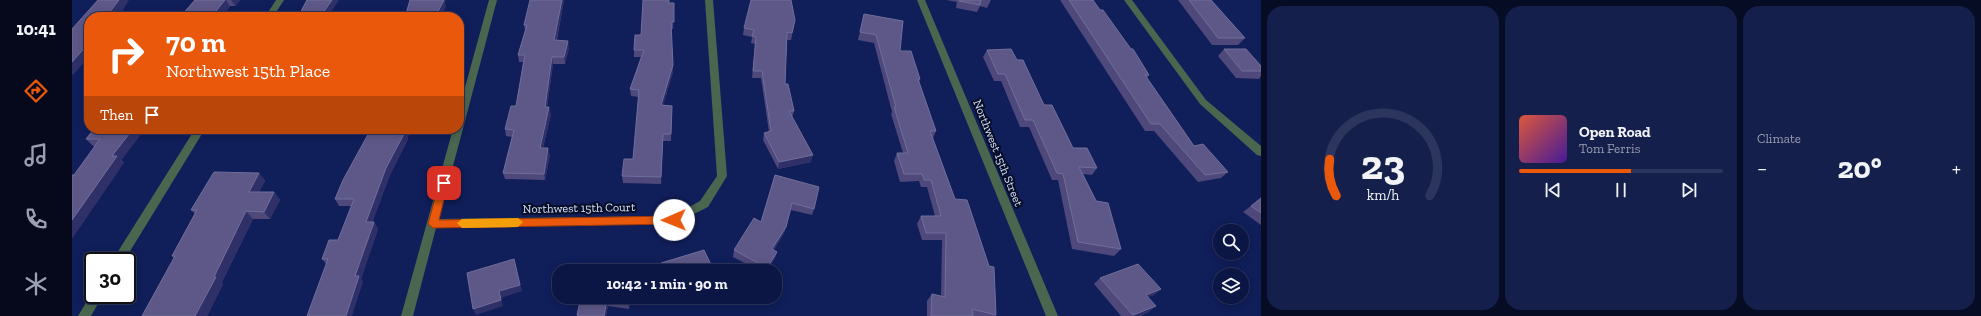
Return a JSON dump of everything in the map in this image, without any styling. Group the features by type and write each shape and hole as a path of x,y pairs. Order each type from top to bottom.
{"street":[{"path":"272,12 280,0"},
{"path":"464,109 493,0"},
{"name":"Northwest 15th Court","path":"433,224 674,220 704,204 722,176 709,0"},
{"name":"Northwest 15th Street","path":"921,0 1052,316"},
{"path":"1128,0 1203,102 1261,152"},
{"path":"124,252 197,134"},
{"path":"407,316 457,134"},
{"path":"84,316 91,304"}],"building":[{"path":"98,0 119,0 110,12 87,12"},
{"path":"195,0 225,0 215,12 184,12"},
{"path":"307,0 332,0 324,12 301,12"},
{"path":"410,0 444,0 438,12 406,12"},
{"path":"530,0 562,0 554,40 568,41 564,57 552,57 545,107 549,107 540,148 548,148 544,174 503,173 514,130 505,129 511,106 516,106 525,55 518,55 527,25 524,25"},
{"path":"643,0 669,0 669,3 674,3 674,22 671,22 673,65 661,105 672,106 671,134 663,134 661,177 622,176 624,159 633,159 639,90 630,89 644,50 634,50 635,35 641,35"},
{"path":"751,0 791,0 795,20 792,33 787,32 785,84 788,84 794,111 789,111 813,155 779,162 764,133 771,131 762,71 753,71 756,37 752,36 754,30 744,28"},
{"path":"959,0 981,0 980,5"},
{"path":"1069,0 1093,0 1100,10 1103,10 1131,49 1133,49 1149,75 1145,75 1194,146 1203,144 1228,172 1205,175 1160,124 1151,124"},
{"path":"1189,0 1211,0 1245,38 1218,38"},
{"path":"864,14 903,21 900,51 911,51 920,79 918,79 936,131 930,131 955,199 967,200 989,266 994,267 996,315 972,309 973,316 931,316 932,294 945,297 946,233 926,233 921,216 941,216 931,180 924,180 922,174 904,174 897,153 908,153 894,107 896,107 876,35 860,32"},
{"path":"84,16 84,49 72,62 72,29"},
{"path":"1011,49 1017,60 1023,60 1044,105 1052,105 1073,148 1087,148 1097,168 1079,167 1096,201 1108,203 1121,249 1078,242 1063,174 1057,173 1033,120 1025,120 1005,74 998,74 987,50"},
{"path":"1224,49 1246,49 1261,66 1261,71 1242,71"},
{"path":"90,134 129,134 112,156 117,156 72,220 72,175 74,175 100,139 86,139"},
{"path":"368,134 404,134 386,168 366,222 374,222 355,276 359,276 346,316 307,316 328,259 322,259 329,240 338,240 354,199 335,199 343,180"},
{"path":"214,172 259,173 249,192 274,192 264,212 246,211 214,277 216,277 195,316 142,316 175,256 172,256 197,210 191,210"},
{"path":"775,175 819,187 814,209 792,203 786,227 772,249 777,252 770,264 760,264 734,250 754,218 761,222"},
{"path":"1261,198 1261,213 1251,206"},
{"path":"704,250 711,264 661,264"},
{"path":"514,259 520,285 499,291 501,300 473,309 467,273"},
{"path":"1138,264 1161,289 1146,295 1156,306 1133,315 1100,278"},
{"path":"579,304 606,304 604,316 577,315"}],"slow traffic":[{"path":"462,223 518,222"}],"route":[{"path":"444,183 433,224 674,220"}]}
